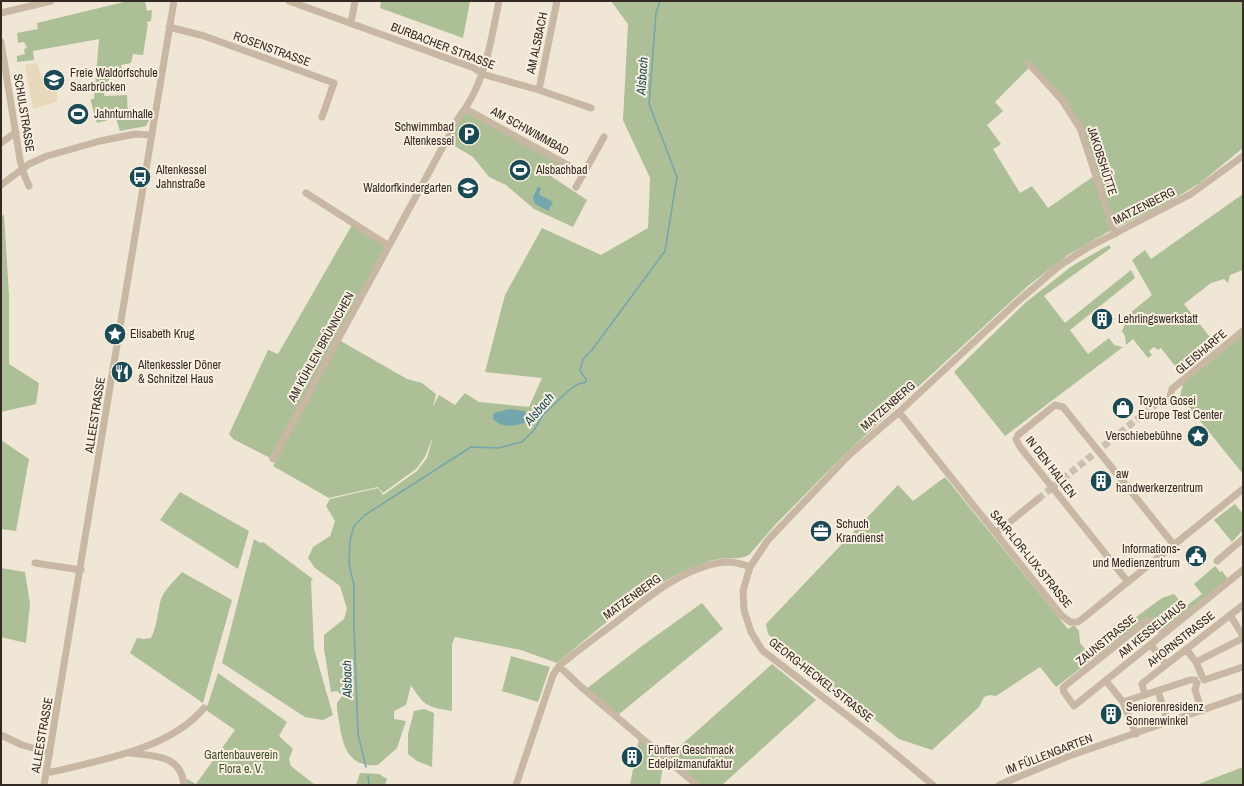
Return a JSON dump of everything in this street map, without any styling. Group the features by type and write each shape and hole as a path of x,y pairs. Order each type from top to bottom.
{"street":[{"path":"1,13 51,1"},
{"name":"ALLEESTRASSE","path":"44,785 81,570 150,135 174,1"},
{"name":"BURBACHER STRASSE","path":"289,1 306,4 351,23 474,68 482,74 539,90 591,108"},
{"path":"351,23 355,1"},
{"name":"AM KÜHLEN BRÜNNCHEN","path":"273,459 459,117 466,109 486,63 499,1"},
{"name":"AM ALSBACH","path":"539,90 558,1"},
{"name":"ROSENSTRASSE","path":"169,27 204,36 334,83 322,117"},
{"name":"SCHULSTRASSE","path":"1,42 4,76 22,168 29,186"},
{"name":"JAKOBSHÜTTE","path":"1029,64 1062,100 1080,128 1115,234"},
{"name":"AM SCHWIMMBAD","path":"466,109 584,174"},
{"path":"1,143 16,132"},
{"path":"1,185 22,168 47,156 100,141 136,134 150,135"},
{"path":"576,186 604,136"},
{"name":"MATZENBERG","path":"516,785 552,675 559,666 640,603 661,588 681,577 702,568 726,562 750,567 761,549 785,521 849,455 899,412 1017,302 1059,266 1087,248 1192,194 1243,156"},
{"path":"306,193 390,246"},
{"name":"GLEISHARFE","path":"1157,403 1170,400 1172,389 1243,331"},
{"name":"IN DEN HALLEN","path":"1128,582 1020,447 1016,439 1018,435 1056,405 1063,407 1174,545"},
{"name":"SAAR-LOR-LUX-STRASSE","path":"899,412 1067,621 1074,622 1082,619 1243,489"},
{"path":"996,533 1038,499"},
{"path":"1218,561 1243,540"},
{"path":"35,563 81,570"},
{"name":"GEORG-HECKEL-STRASSE","path":"750,567 743,591 744,610 751,632 762,650 933,785"},
{"name":"AM KESSELHAUS","path":"1074,706 1243,570"},
{"name":"AHORNSTRASSE","path":"1145,695 1142,684 1243,605"},
{"path":"1196,662 1243,637 1230,615"},
{"name":"ZAUNSTRASSE","path":"1074,706 1064,692 1063,688 1148,620 1154,622 1163,634"},
{"path":"1151,645 1166,664"},
{"path":"1186,649 1196,662 1203,678"},
{"path":"559,666 580,686 697,785"},
{"path":"1202,711 1195,690 1197,676 1203,678 1243,666"},
{"path":"1124,702 1190,680 1196,682"},
{"path":"1106,681 1124,702 1136,734"},
{"path":"1158,691 1168,722"},
{"name":"IM FÜLLENGARTEN","path":"999,785 1069,756 1243,696"},
{"path":"47,771 52,772 129,753 178,730 196,718 204,708"},
{"path":"1,735 22,745 50,753"},
{"path":"129,753 155,756 173,761 181,770 184,785"}],"green space":[{"path":"128,1 145,1 147,11 152,10 151,21 146,22 148,24 143,55 133,54 131,63 121,65 123,74 108,80 104,96 127,95 128,117 149,120 146,126 120,131 116,118 97,123 91,102 91,99 94,99 99,39 33,51 34,60 17,62 17,56 25,54 24,49 27,48 24,42 18,43 17,33 38,29 37,23"},
{"path":"381,1 470,1 463,38 380,8"},
{"path":"611,1 1243,1 1243,148 1200,183 1167,203 1108,232 1068,255 1029,285 845,454 776,524 746,557 723,558 707,562 695,566 652,588 619,612 557,663 521,650 455,637 452,644 452,711 431,707 419,697 411,685 406,705 394,711 394,719 406,721 397,748 378,765 366,765 357,761 346,749 340,730 337,709 337,703 342,696 337,691 331,692 324,649 324,635 344,619 347,609 340,586 315,568 308,558 313,547 330,536 335,521 326,506 330,499 378,488 383,495 417,471 427,458 433,436 425,457 416,469 383,493 378,487 329,498 273,466 339,340 407,379 422,383 436,394 433,407 439,395 455,405 465,393 479,402 529,407 542,378 485,372 505,295 542,228 601,255 648,228 650,178 623,120 628,24","holes":["1030,67 1068,112 1081,137 1094,176 1048,208 1032,186 1020,193 993,149 1001,144 987,125 1003,111 995,102"]},
{"name":"Alsbachbad","path":"464,114 469,114 560,164 552,177 587,200 573,227 534,209 506,185 489,177 473,157 448,142"},
{"path":"1243,194 1243,270 1230,275 1228,283 1224,279 1211,283 1184,304 1217,346 1182,375 1161,348 1158,350 1154,347 1149,351 1152,355 1148,358 1133,339 1126,345 1125,336 1122,331 1129,314 1152,295 1132,260 1145,250 1151,259"},
{"path":"4,214 9,296 9,364 39,383 36,404 1,412 1,217"},
{"path":"352,225 385,247 270,458 233,439 229,434 268,350 278,354"},
{"path":"1109,245 1111,248 1044,296 1065,323 1131,270 1135,278 1070,330 1088,354 1109,338 1114,345 1123,347 1005,436 954,372 1025,303 1072,266"},
{"path":"1243,335 1243,474 1180,396 1183,384"},
{"path":"1,440 29,459 16,531 1,529"},
{"path":"945,477 1068,629 1074,625 1079,631 1080,643 1088,652 1162,598 1174,594 1185,607 1202,594 1194,584 1215,566 1220,572 1222,571 1228,579 1164,629 1155,618 1146,618 1056,687 1040,667 996,696 990,695 984,697 979,707 932,750 899,739 837,689 785,650 768,634 766,624 898,485 913,501"},
{"path":"180,492 249,531 238,569 160,520"},
{"path":"1235,504 1243,514 1243,530 1232,542 1214,520"},
{"path":"254,539 260,543 263,542 313,579 311,581 314,649 333,715 323,720 305,717 222,663"},
{"path":"1,568 25,572 30,604 26,643 1,637"},
{"path":"182,572 232,600 203,703 130,653 137,638 151,638 161,599 168,588"},
{"path":"702,603 723,629 618,715 586,689 646,643"},
{"path":"511,656 550,667 538,702 502,691"},
{"path":"772,664 816,700 722,785 701,785 669,756"},
{"name":"Gartenbauverein Flora e. V.","path":"218,673 287,722 279,736 293,749 289,759 291,766 315,785 186,785 187,779 196,784 235,730 206,710"},
{"path":"424,709 434,713 432,767 417,761 408,754 408,734 414,711"},
{"path":"639,739 664,759 660,785 630,785"},
{"path":"1243,767 1243,785 1196,785"},
{"path":"360,773 379,774 387,779 385,785 356,785"}],"shaded area":[{"path":"37,63 41,76 51,80 48,84 51,89 57,89 57,99 56,102 33,109 25,65"}],"water":[{"path":"538,187 541,188 539,193 540,195 553,202 548,211 534,203 533,197"},
{"path":"509,409 525,411 526,422 509,426 500,424 493,419 494,413"}],"waterway":[{"name":"Alsbach","path":"366,767 358,734 354,585 349,564 350,540 354,526 365,515 471,447 498,448 522,442 534,430 543,415 568,391 578,384 586,382 586,379 580,371 583,359 592,350 665,251 677,177 649,104 656,13 660,1"},
{"name":"Alsbach","path":"368,776 369,785"}],"tunnel":[{"path":"1038,499 1157,403"}],"place":[{"name":"Freie Waldorfschule Saarbrücken","path":"54,80"},
{"name":"Jahnturnhalle","path":"78,114"},
{"name":"Schwimmbad Altenkessel","path":"469,134"},
{"name":"Alsbachbad","path":"520,170"},
{"name":"Altenkessel Jahnstraße","path":"140,177"},
{"name":"Waldorfkindergarten","path":"468,188"},
{"name":"Lehrlingswerkstatt","path":"1102,319"},
{"name":"Elisabeth Krug","path":"115,334"},
{"name":"Altenkessler Döner & Schnitzel Haus","path":"122,372"},
{"name":"Toyota Gosei Europe Test Center","path":"1123,408"},
{"name":"Verschiebebühne","path":"1198,436"},
{"name":"aw handwerkerzentrum","path":"1101,481"},
{"name":"Schuch Krandienst","path":"821,531"},
{"name":"Informations- und Medienzentrum","path":"1196,556"},
{"name":"Seniorenresidenz Sonnenwinkel","path":"1111,714"},
{"name":"Fünfter Geschmack Edelpilzmanufaktur","path":"632,757"}]}
